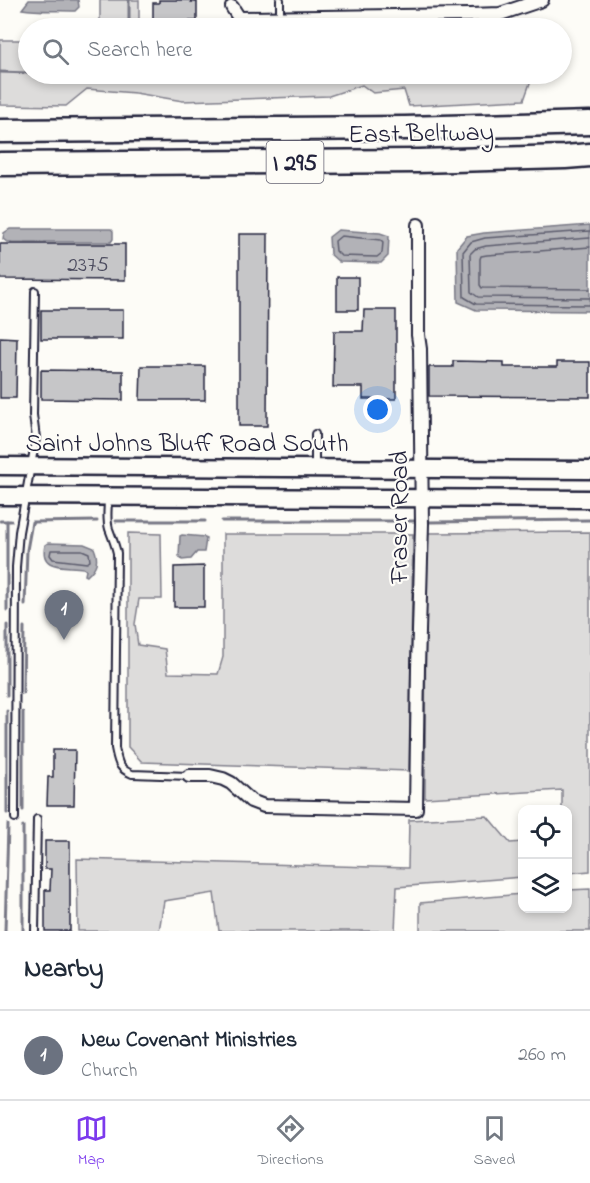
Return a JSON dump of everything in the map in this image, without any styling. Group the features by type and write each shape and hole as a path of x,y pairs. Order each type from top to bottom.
{"highway":[{"name":"East Beltway","path":"0,130 405,128 590,123"},
{"name":"East Beltway","path":"0,164 418,161 590,155"}],"main road":[{"name":"Saint Johns Bluff Road South","path":"0,466 590,470"},
{"path":"0,496 590,499"}],"street":[{"path":"229,3 239,18 500,14 534,1"},
{"name":"Fraser Road","path":"189,776 224,778 251,801 264,806 416,809 422,524 418,225"}],"lane":[{"path":"280,0 280,17"},
{"path":"15,818 16,567 19,532 36,438 33,415 35,291"},
{"path":"315,434 315,468"},
{"path":"108,497 107,517 117,553 115,748 117,759 123,770 132,774 189,776"},
{"path":"35,931 37,819"}],"shaded area":[{"path":"100,0 139,0 139,18 100,18"},
{"path":"0,40 18,40 18,84 530,84 524,100 409,106 404,90 373,93 362,85 329,96 183,101 135,93 87,89 66,106 0,105"},
{"path":"590,532 590,871 572,873 572,805 562,805 562,790 425,798 426,533"},
{"path":"128,533 161,534 162,599 139,599 135,624 138,645 165,649 168,673 218,674 223,657 223,534 413,534 409,771 142,762 128,747"},
{"path":"487,816 510,843 518,842 518,877 397,887 395,931 219,931 214,893 164,901 159,931 78,931 77,859 408,868 409,820"},
{"path":"590,889 590,931 420,931 420,903 518,894 518,913 572,913 572,890"}],"water":[{"path":"29,0 78,0 79,7 75,11 22,9"},
{"path":"590,225 590,311 476,310 458,302 457,248 467,236"},
{"path":"10,229 111,229 113,239 111,242 7,242 3,239 4,233"},
{"path":"338,230 380,233 389,236 388,256 381,263 339,262 330,254 329,237"},
{"path":"180,536 205,537 204,552 197,552 191,559 182,560 179,556"},
{"path":"48,543 84,544 94,548 97,560 93,570 87,576 83,568 50,563 44,553 45,545"}],"building":[{"path":"159,0 197,2 197,18 153,18 153,3 159,3"},
{"path":"239,234 268,234 267,426 239,426"},
{"path":"0,244 125,244 125,280 0,279"},
{"path":"337,277 358,277 358,310 337,310"},
{"path":"41,310 123,310 123,339 41,339"},
{"path":"364,310 396,310 396,399 363,399 363,387 333,387 334,331 363,331"},
{"path":"0,337 17,338 16,398 0,398"},
{"path":"453,361 504,362 504,367 557,367 557,362 590,362 590,397 429,396 429,367 453,367"},
{"path":"141,366 205,366 205,400 140,400"},
{"path":"41,370 123,371 123,400 41,399"},
{"path":"204,566 204,607 174,607 174,567"},
{"path":"53,750 75,750 74,805 47,805 48,777 53,777"},
{"path":"45,841 70,841 70,931 45,931 45,890 50,890 51,869 45,869"}],"waterway":[{"path":"129,0 129,18"},
{"path":"0,72 18,73"},
{"path":"429,522 590,520"},
{"path":"0,521 11,521"},
{"path":"7,521 7,610"},
{"path":"33,522 97,521"},
{"path":"116,521 205,521"},
{"path":"222,521 414,521"},
{"path":"25,605 27,550 32,522"},
{"path":"7,625 7,695"},
{"path":"23,693 24,627"},
{"path":"7,711 7,813"},
{"path":"23,712 23,810"},
{"path":"5,931 8,825"},
{"path":"23,826 23,931"}],"place":[{"name":"New Covenant Ministries","path":"64,640"}]}
